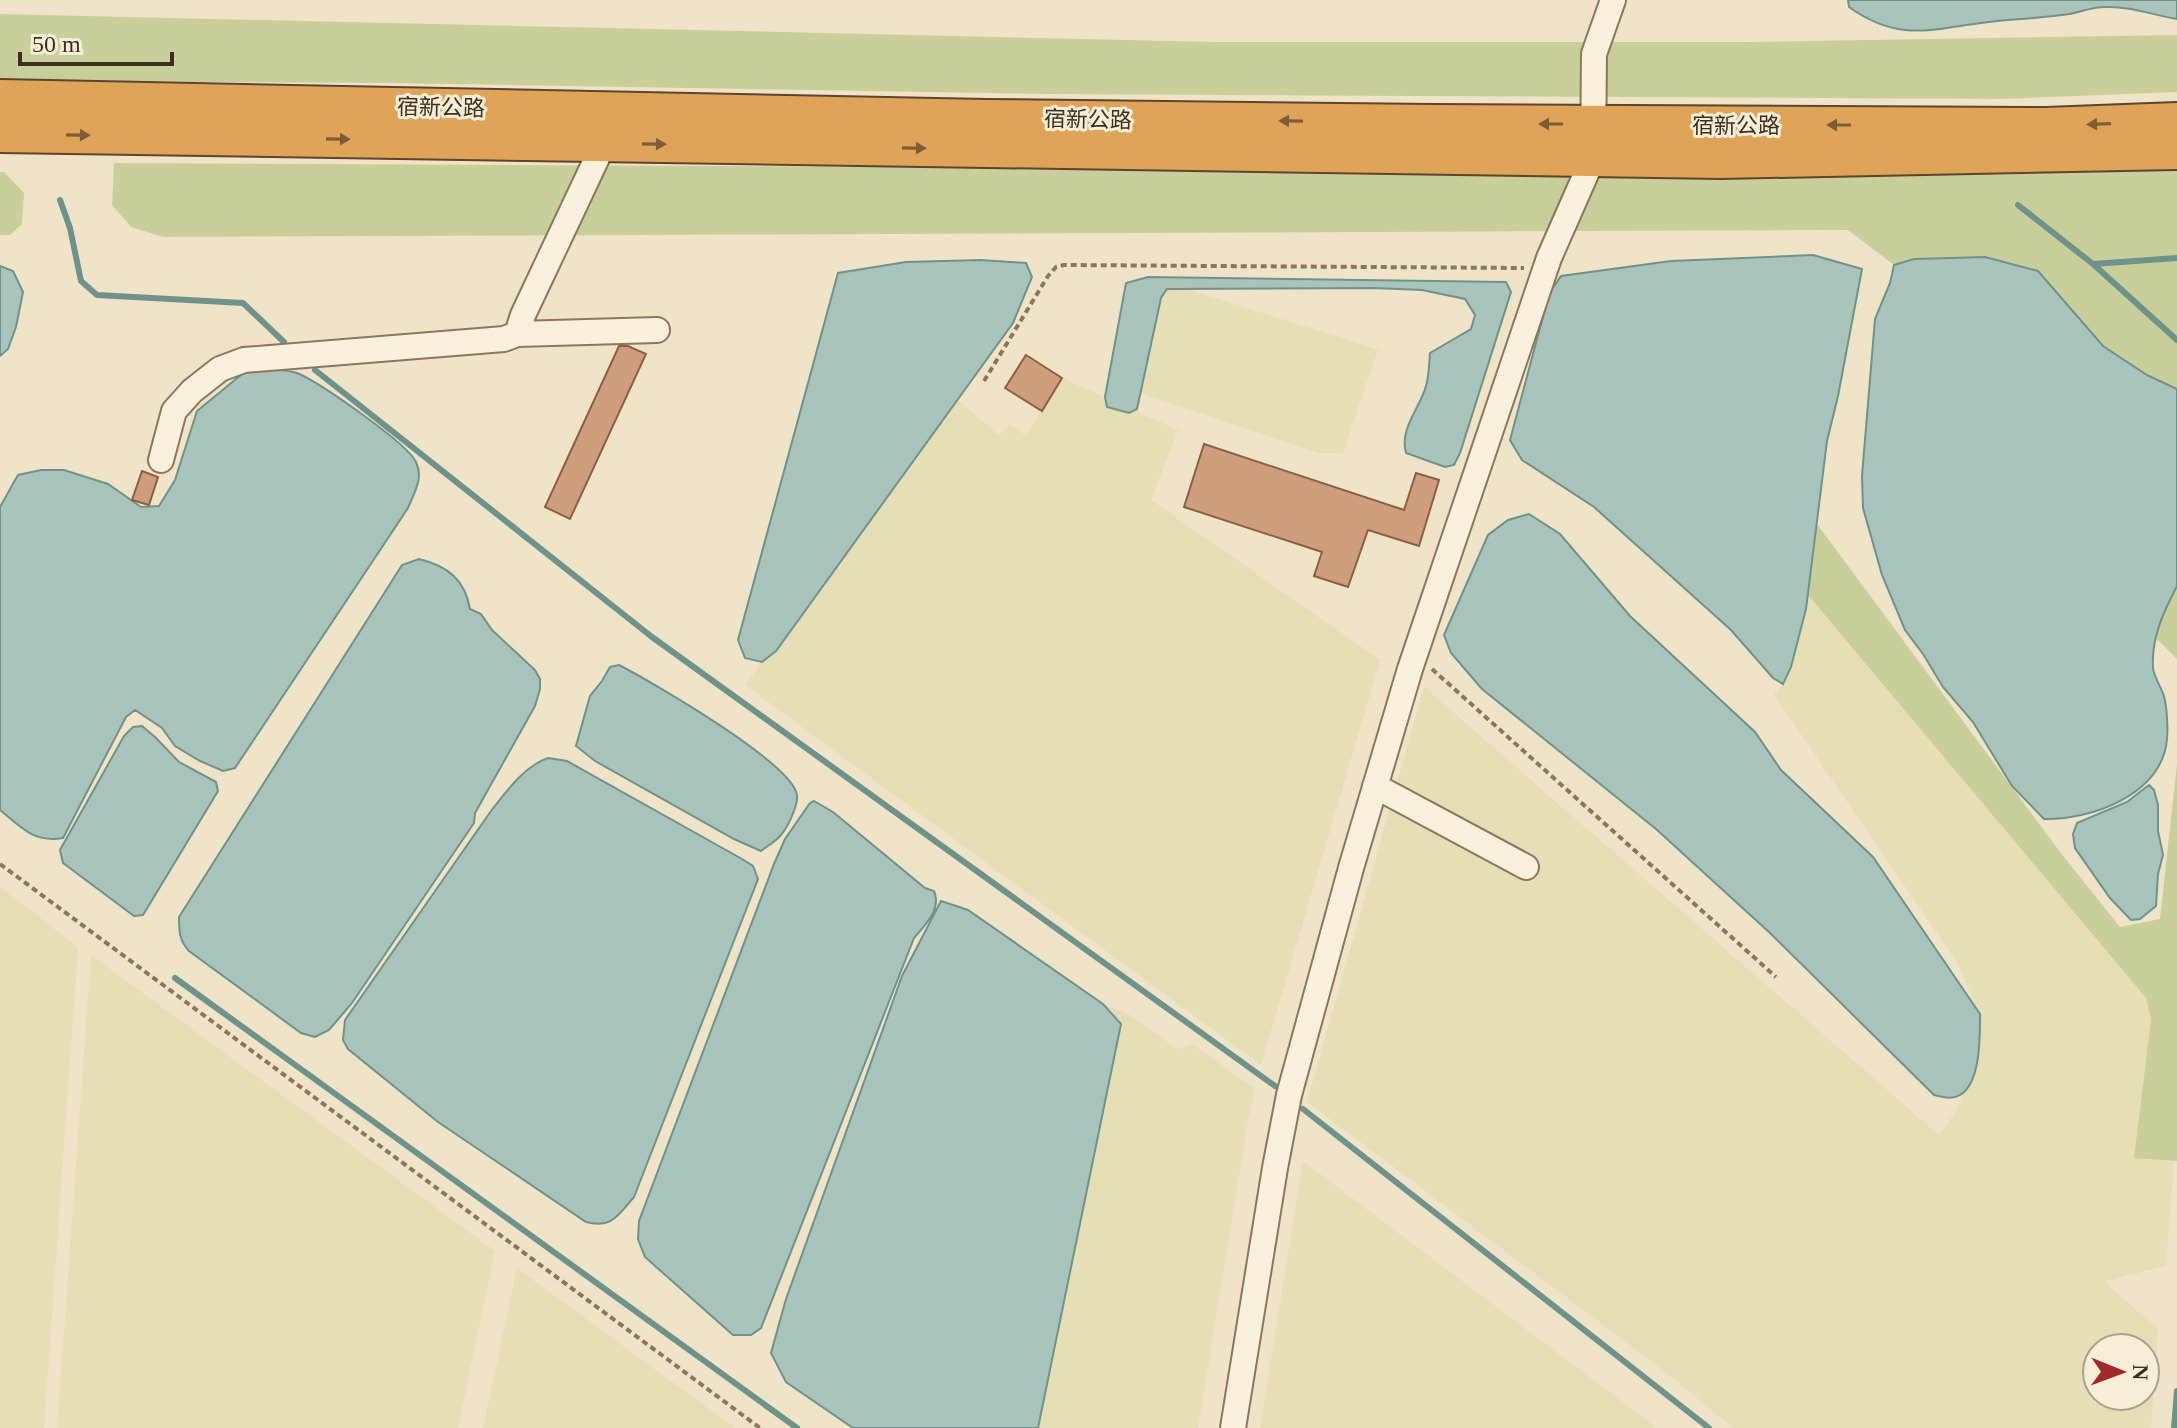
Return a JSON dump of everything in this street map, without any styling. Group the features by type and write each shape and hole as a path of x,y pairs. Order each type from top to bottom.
{"highway":[{"name":"宿新公路","path":"0,98 986,118 1593,141 1721,160 2177,151"},
{"name":"宿新公路","path":"0,134 604,143 1593,141 2177,121"}],"street":[{"path":"1233,1428 1289,1095 1415,655 1546,268 1593,141 1594,54 1613,0"},
{"path":"517,334 523,315 604,143"},
{"path":"161,460 174,411 192,391 220,369 244,360 504,339 517,334 657,330"},
{"path":"1375,786 1526,867"}],"path":[{"path":"984,381 1048,276 1056,267 1064,265 1546,268"},
{"path":"1415,655 1776,977"},
{"path":"0,864 760,1428"}],"shaded area":[{"path":"1185,288 1378,350 1343,453 1319,453 1141,393 1161,298 1167,289"},
{"path":"1062,378 1178,430 1151,500 1380,660 1261,1065 745,685 958,400 999,435 1010,424 1026,436"},
{"path":"1808,595 2146,998 2151,1019 2134,1157 2174,1161 2166,1266 2104,1281 2158,1332 2081,1332 2081,1412 2152,1412 2151,1428 1734,1428 1655,1364 1307,1102 1424,687 1939,1135 1958,1108 1980,1037 1979,1014 1958,964 1774,695 1791,667"},
{"path":"0,887 78,947 44,1428 0,1428"},
{"path":"91,955 495,1251 458,1428 57,1428"},
{"path":"1103,1004 1130,1015 1177,1049 1192,1044 1255,1089 1198,1428 1038,1428 1121,1025"},
{"path":"1303,1161 1657,1428 1260,1428"},
{"path":"517,1268 735,1428 483,1428"}],"green space":[{"path":"0,14 1217,42 1747,42 2177,35 2177,92 2001,99 1048,94 388,83 0,81"},
{"path":"114,163 928,167 1760,179 2177,167 2177,389 2147,375 2103,346 2038,271 1914,259 1894,265 1848,230 163,237 131,227 112,205"},
{"path":"0,172 4,172 24,193 22,224 10,235 0,235"},
{"path":"1817,524 2060,852 2120,927 2160,919 2177,764 2177,1161 2134,1158 2151,1019 2146,998 1808,595"},
{"path":"2177,586 2177,659 2156,638 2163,612"}],"water":[{"path":"1848,0 2177,0 2177,19 2132,9 2105,7 1918,31 1901,30 1868,19 1849,7"},
{"path":"1813,255 1862,269 1827,441 1806,609 1791,667 1783,684 1773,678 1731,630 1594,507 1522,460 1510,440 1549,294 1561,276 1671,261"},
{"path":"1985,257 2038,271 2103,346 2147,375 2177,389 2177,586 2159,625 2153,657 2154,671 2167,712 2167,739 2162,759 2138,789 2121,800 2102,809 2063,818 2044,819 2012,786 1973,722 1943,687 1905,630 1882,575 1863,508 1862,476 1875,319 1894,265 1914,259"},
{"path":"980,260 1026,263 1032,277 1013,323 776,651 762,662 745,658 738,640 838,273 906,262"},
{"path":"0,266 13,271 23,292 16,327 8,349 0,356"},
{"path":"1148,277 1506,282 1511,292 1460,453 1454,465 1445,467 1406,453 1405,436 1426,386 1430,353 1471,329 1475,315 1465,299 1422,290 1374,288 1167,289 1161,298 1137,409 1129,413 1107,407 1105,397 1126,283"},
{"path":"273,369 297,373 324,388 409,453 416,462 419,474 408,508 235,768 223,771 200,761 175,746 162,728 135,710 126,717 63,838 35,836 0,810 0,507 18,475 41,470 64,470 108,484 141,507 159,506 175,480 197,411 247,370"},
{"path":"1529,514 1560,534 1630,616 1755,732 1781,770 1873,857 1980,1014 1976,1070 1967,1089 1960,1095 1951,1098 1934,1095 1770,933 1656,829 1482,689 1451,653 1444,635 1488,535 1508,520"},
{"path":"419,559 454,576 464,590 470,609 481,614 492,630 535,670 540,679 540,689 535,706 475,813 474,823 352,1003 329,1030 315,1037 301,1033 189,951 180,935 179,917 402,565"},
{"path":"619,665 719,725 773,765 790,782 797,796 796,805 789,823 778,838 761,851 734,839 595,761 576,746 590,696 610,667"},
{"path":"142,726 179,762 216,782 218,791 143,915 134,916 63,863 60,850 124,736 133,727"},
{"path":"548,758 567,761 742,859 753,866 758,879 634,1197 619,1215 602,1224 586,1222 438,1122 348,1049 343,1040 345,1020 491,811 523,773"},
{"path":"2149,785 2154,790 2158,805 2158,831 2163,855 2156,906 2140,919 2131,920 2110,898 2075,848 2073,834 2077,823 2127,802"},
{"path":"814,801 833,812 925,888 934,891 936,904 914,938 761,1328 751,1335 733,1335 645,1257 638,1239 639,1221 774,864 785,839"},
{"path":"941,901 968,910 1103,1004 1121,1024 1038,1428 853,1428 786,1382 771,1353 786,1299 902,976"}],"building":[{"path":"619,346 628,346 646,354 570,519 545,507"},
{"path":"1026,355 1062,378 1042,411 1005,388"},
{"path":"1204,444 1404,510 1416,473 1439,480 1419,546 1368,530 1348,587 1314,576 1322,552 1184,507"},
{"path":"142,471 158,477 149,505 132,500"}],"waterway":[{"path":"60,200 70,228 81,281 97,295 243,303 284,342"},
{"path":"2018,205 2093,264 2177,340"},
{"path":"2093,264 2177,258"},
{"path":"315,370 652,637 1275,1086"},
{"path":"175,978 797,1428"},
{"path":"1303,1109 1709,1428"},
{"path":"2174,1428 2177,1391"}]}
